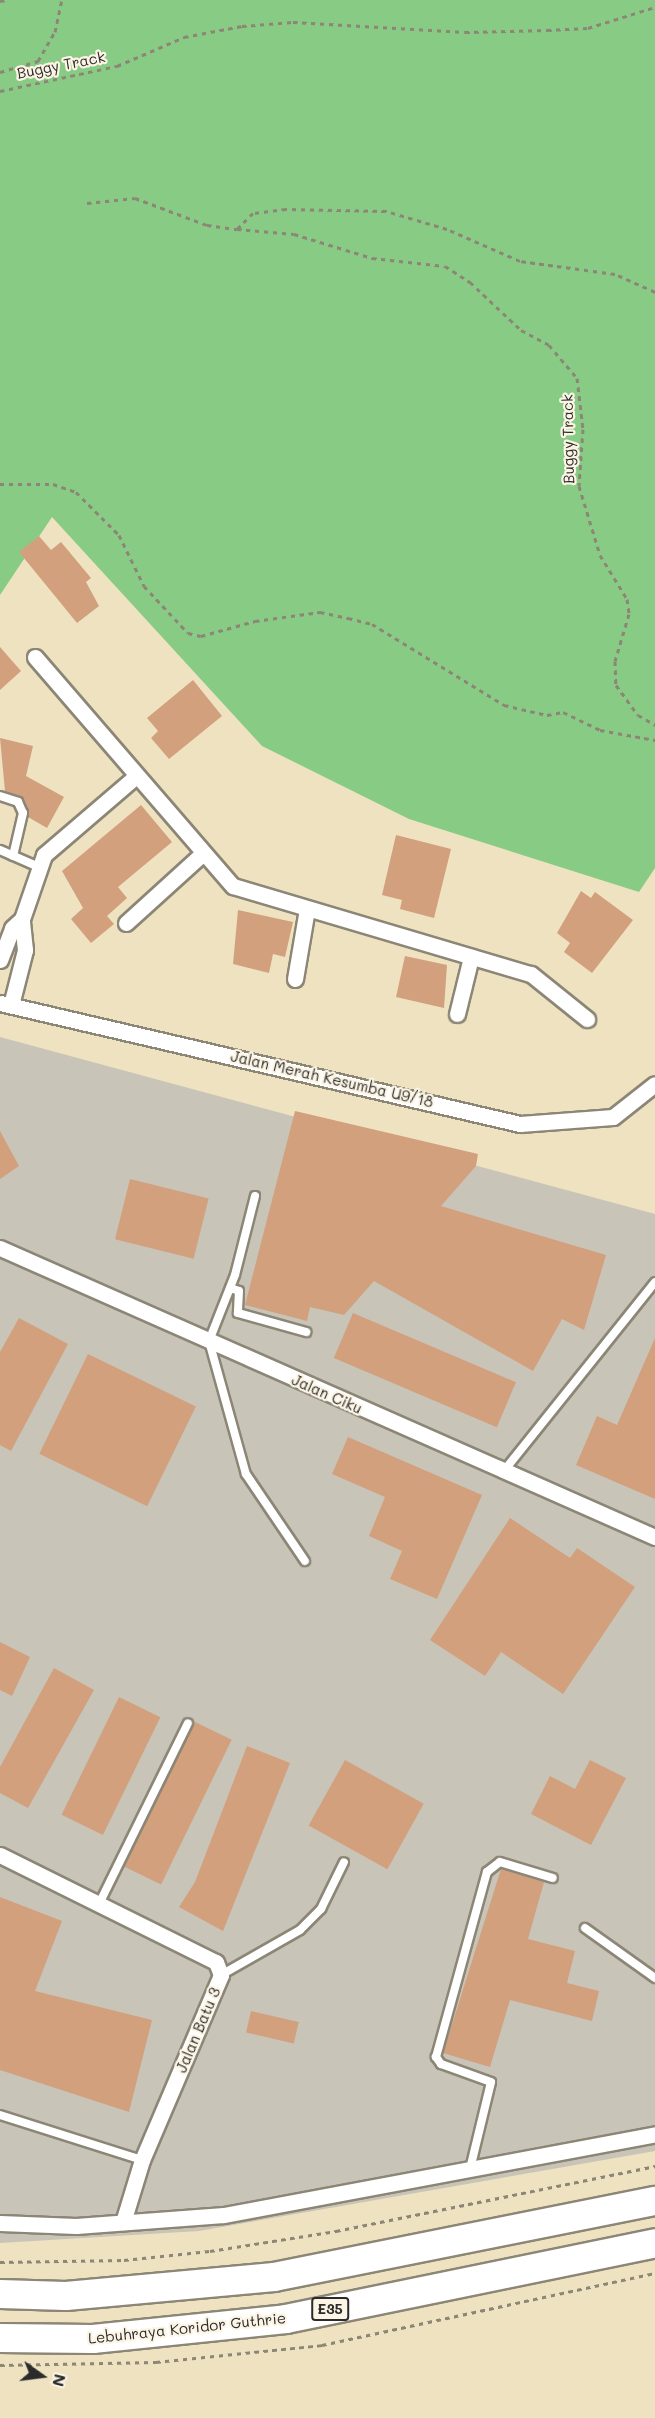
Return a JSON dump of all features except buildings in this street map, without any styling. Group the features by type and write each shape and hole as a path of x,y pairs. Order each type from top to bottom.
{"highway":[{"path":"0,2294 66,2295 273,2277 655,2201"},
{"name":"Lebuhraya Koridor Guthrie","path":"0,2338 93,2339 286,2319 655,2242"}],"street":[{"path":"35,657 201,855 233,886 531,974 587,1019"},
{"path":"5,1004 25,950 22,919 44,855 135,777"},
{"path":"126,923 201,855"},
{"path":"295,979 308,909"},
{"path":"0,960 12,928 22,919"},
{"path":"457,1014 471,957"},
{"name":"Jalan Merah Kesumba U9/18","path":"5,1004 520,1124 613,1117 655,1084"},
{"name":"Jalan Ciku","path":"0,1248 502,1474 655,1537"},
{"name":"Jalan Batu 3","path":"0,1855 201,1949 216,1962 221,1975 142,2160 123,2223"},
{"path":"0,2223 123,2223 224,2215 655,2134"}],"lane":[{"path":"0,796 18,802 23,813 14,856"},
{"path":"0,850 39,867"},
{"path":"255,1196 230,1288 209,1341 246,1474 305,1561"},
{"path":"502,1474 655,1282"},
{"path":"230,1288 239,1292 238,1313 306,1332"},
{"path":"100,1902 188,1723"},
{"path":"221,1975 300,1930 321,1909 344,1862"},
{"path":"470,2169 491,2082 441,2064 436,2057 487,1872 500,1862 554,1878"},
{"path":"585,1928 655,1978"},
{"path":"0,2115 142,2160"}],"path":[{"path":"0,1 6,0"},
{"name":"Buggy Track","path":"0,72 38,61 55,32 62,0"},
{"name":"Buggy Track","path":"0,91 117,66 184,36 233,27 293,22 465,32 547,30 588,28 655,7"},
{"name":"Buggy Track","path":"87,203 135,198 207,225 294,234 372,258 445,266 470,282 521,330 549,345 577,378 583,429 579,486 600,555 627,599 629,614 615,661 616,685 638,715 655,726"},
{"path":"237,229 253,213 286,208 387,211 447,229 520,261 615,274 655,292"},
{"path":"0,483 53,484 76,492 119,536 144,586 188,633 201,636 255,621 320,612 348,618 372,624 504,705 547,715 563,712 600,730 655,740"},
{"path":"0,2262 124,2260 210,2251 336,2231 655,2166"}],"shaded area":[{"path":"0,1037 655,1214 655,2151 199,2231 0,2243"}],"green space":[{"path":"0,0 655,0 655,868 639,892 409,819 262,746 52,517 0,595"}]}
